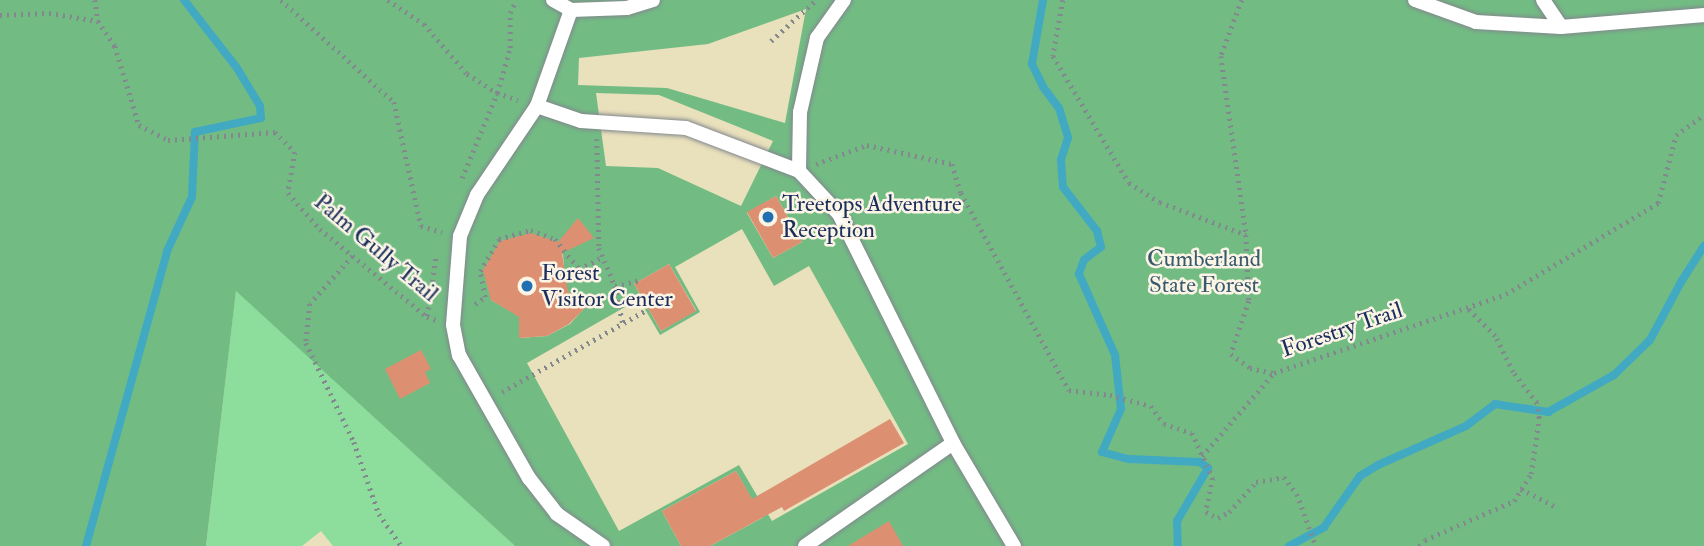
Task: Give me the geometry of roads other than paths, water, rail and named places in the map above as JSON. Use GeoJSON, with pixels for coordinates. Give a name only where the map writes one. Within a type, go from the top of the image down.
{"type":"FeatureCollection","features":[{"type":"Feature","properties":{"kind":"lane"},"geometry":{"type":"LineString","coordinates":[[553,0],[571,10],[628,8],[653,0]]}},
{"type":"Feature","properties":{"kind":"lane"},"geometry":{"type":"LineString","coordinates":[[799,171],[800,112],[817,38],[844,0]]}},
{"type":"Feature","properties":{"kind":"lane"},"geometry":{"type":"LineString","coordinates":[[1415,0],[1476,22],[1561,27],[1704,15]]}},
{"type":"Feature","properties":{"kind":"lane"},"geometry":{"type":"LineString","coordinates":[[1544,0],[1561,27]]}},
{"type":"Feature","properties":{"kind":"lane"},"geometry":{"type":"LineString","coordinates":[[571,10],[537,106],[477,195],[460,236],[454,322],[459,355],[529,478],[557,514],[603,546]]}},
{"type":"Feature","properties":{"kind":"lane"},"geometry":{"type":"LineString","coordinates":[[537,106],[580,121],[686,128],[799,171],[839,214],[953,443],[1014,546]]}},
{"type":"Feature","properties":{"kind":"lane"},"geometry":{"type":"LineString","coordinates":[[805,546],[953,443]]}},
{"type":"Feature","properties":{"kind":"waterway"},"geometry":{"type":"LineString","coordinates":[[86,546],[167,251],[192,197],[195,132],[261,118],[260,106],[237,68],[184,0]]}},
{"type":"Feature","properties":{"kind":"waterway"},"geometry":{"type":"LineString","coordinates":[[1043,0],[1032,64],[1043,87],[1059,108],[1068,138],[1061,160],[1063,187],[1097,231],[1101,247],[1084,260],[1079,274],[1115,355],[1121,409],[1102,452],[1129,459],[1200,462],[1208,468],[1177,521],[1178,546]]}},
{"type":"Feature","properties":{"kind":"waterway"},"geometry":{"type":"LineString","coordinates":[[1289,546],[1324,527],[1360,476],[1378,465],[1466,426],[1495,404],[1548,412],[1614,375],[1650,340],[1704,246]]}},
{"type":"Feature","properties":{"kind":"place","name":"Treetops Adventure Reception"},"geometry":{"type":"Point","coordinates":[768,217]}},
{"type":"Feature","properties":{"kind":"place","name":"Forest Visitor Center"},"geometry":{"type":"Point","coordinates":[527,286]}},
{"type":"Feature","properties":{"kind":"park label","name":"Cumberland State Forest"},"geometry":{"type":"Point","coordinates":[1204,272]}}]}
